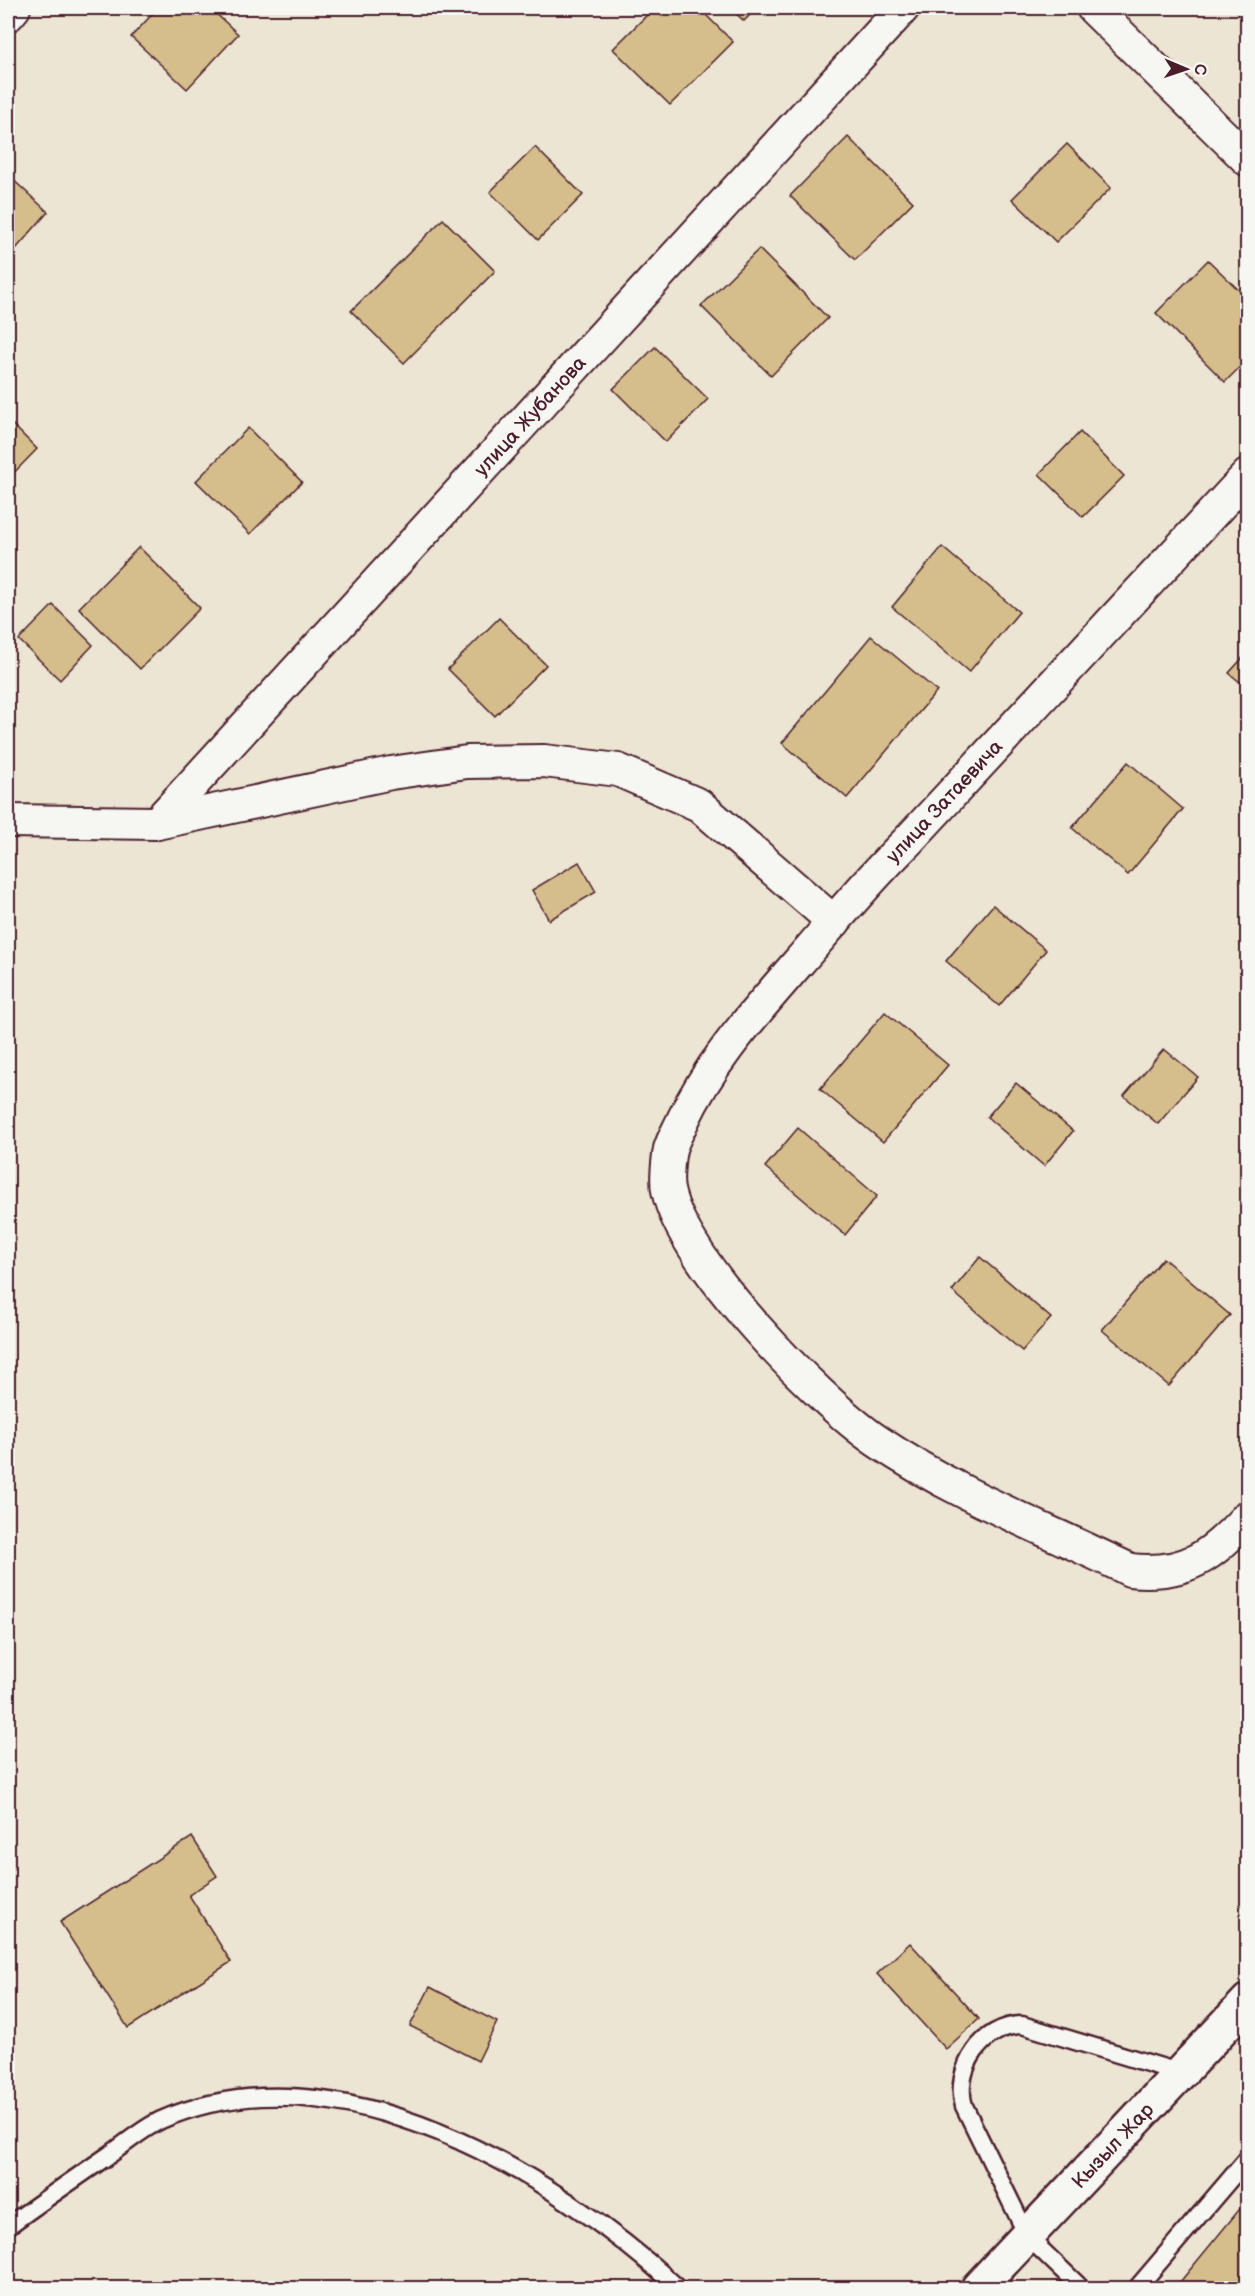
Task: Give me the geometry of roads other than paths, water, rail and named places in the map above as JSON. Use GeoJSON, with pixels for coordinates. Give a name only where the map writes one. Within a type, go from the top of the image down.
{"type":"FeatureCollection","features":[{"type":"Feature","properties":{"kind":"main road","name":"Кызыл Жар"},"geometry":{"type":"LineString","coordinates":[[978,2289],[1248,2001]]}},
{"type":"Feature","properties":{"kind":"street"},"geometry":{"type":"LineString","coordinates":[[8,15],[14,8]]}},
{"type":"Feature","properties":{"kind":"street","name":"улица Жубанова"},"geometry":{"type":"LineString","coordinates":[[157,823],[903,8]]}},
{"type":"Feature","properties":{"kind":"street"},"geometry":{"type":"LineString","coordinates":[[1093,8],[1248,160]]}},
{"type":"Feature","properties":{"kind":"street","name":"улица Затаевича"},"geometry":{"type":"LineString","coordinates":[[1248,475],[915,835],[863,885],[737,1034],[697,1089],[670,1149],[668,1190],[687,1236],[722,1285],[767,1340],[816,1390],[876,1441],[947,1482],[1130,1570],[1155,1573],[1180,1569],[1205,1556],[1226,1540],[1248,1516]]}},
{"type":"Feature","properties":{"kind":"street"},"geometry":{"type":"LineString","coordinates":[[8,822],[157,823],[392,773],[467,762],[544,761],[618,770],[699,805],[834,922]]}},
{"type":"Feature","properties":{"kind":"lane"},"geometry":{"type":"LineString","coordinates":[[1081,2289],[1028,2237],[964,2106],[960,2093],[960,2079],[970,2057],[1002,2028],[1022,2025],[1181,2073]]}},
{"type":"Feature","properties":{"kind":"lane"},"geometry":{"type":"LineString","coordinates":[[8,2226],[160,2120],[234,2100],[316,2100],[393,2114],[486,2154],[590,2216],[640,2254],[678,2289]]}},
{"type":"Feature","properties":{"kind":"lane"},"geometry":{"type":"LineString","coordinates":[[1137,2289],[1248,2158]]}}]}
